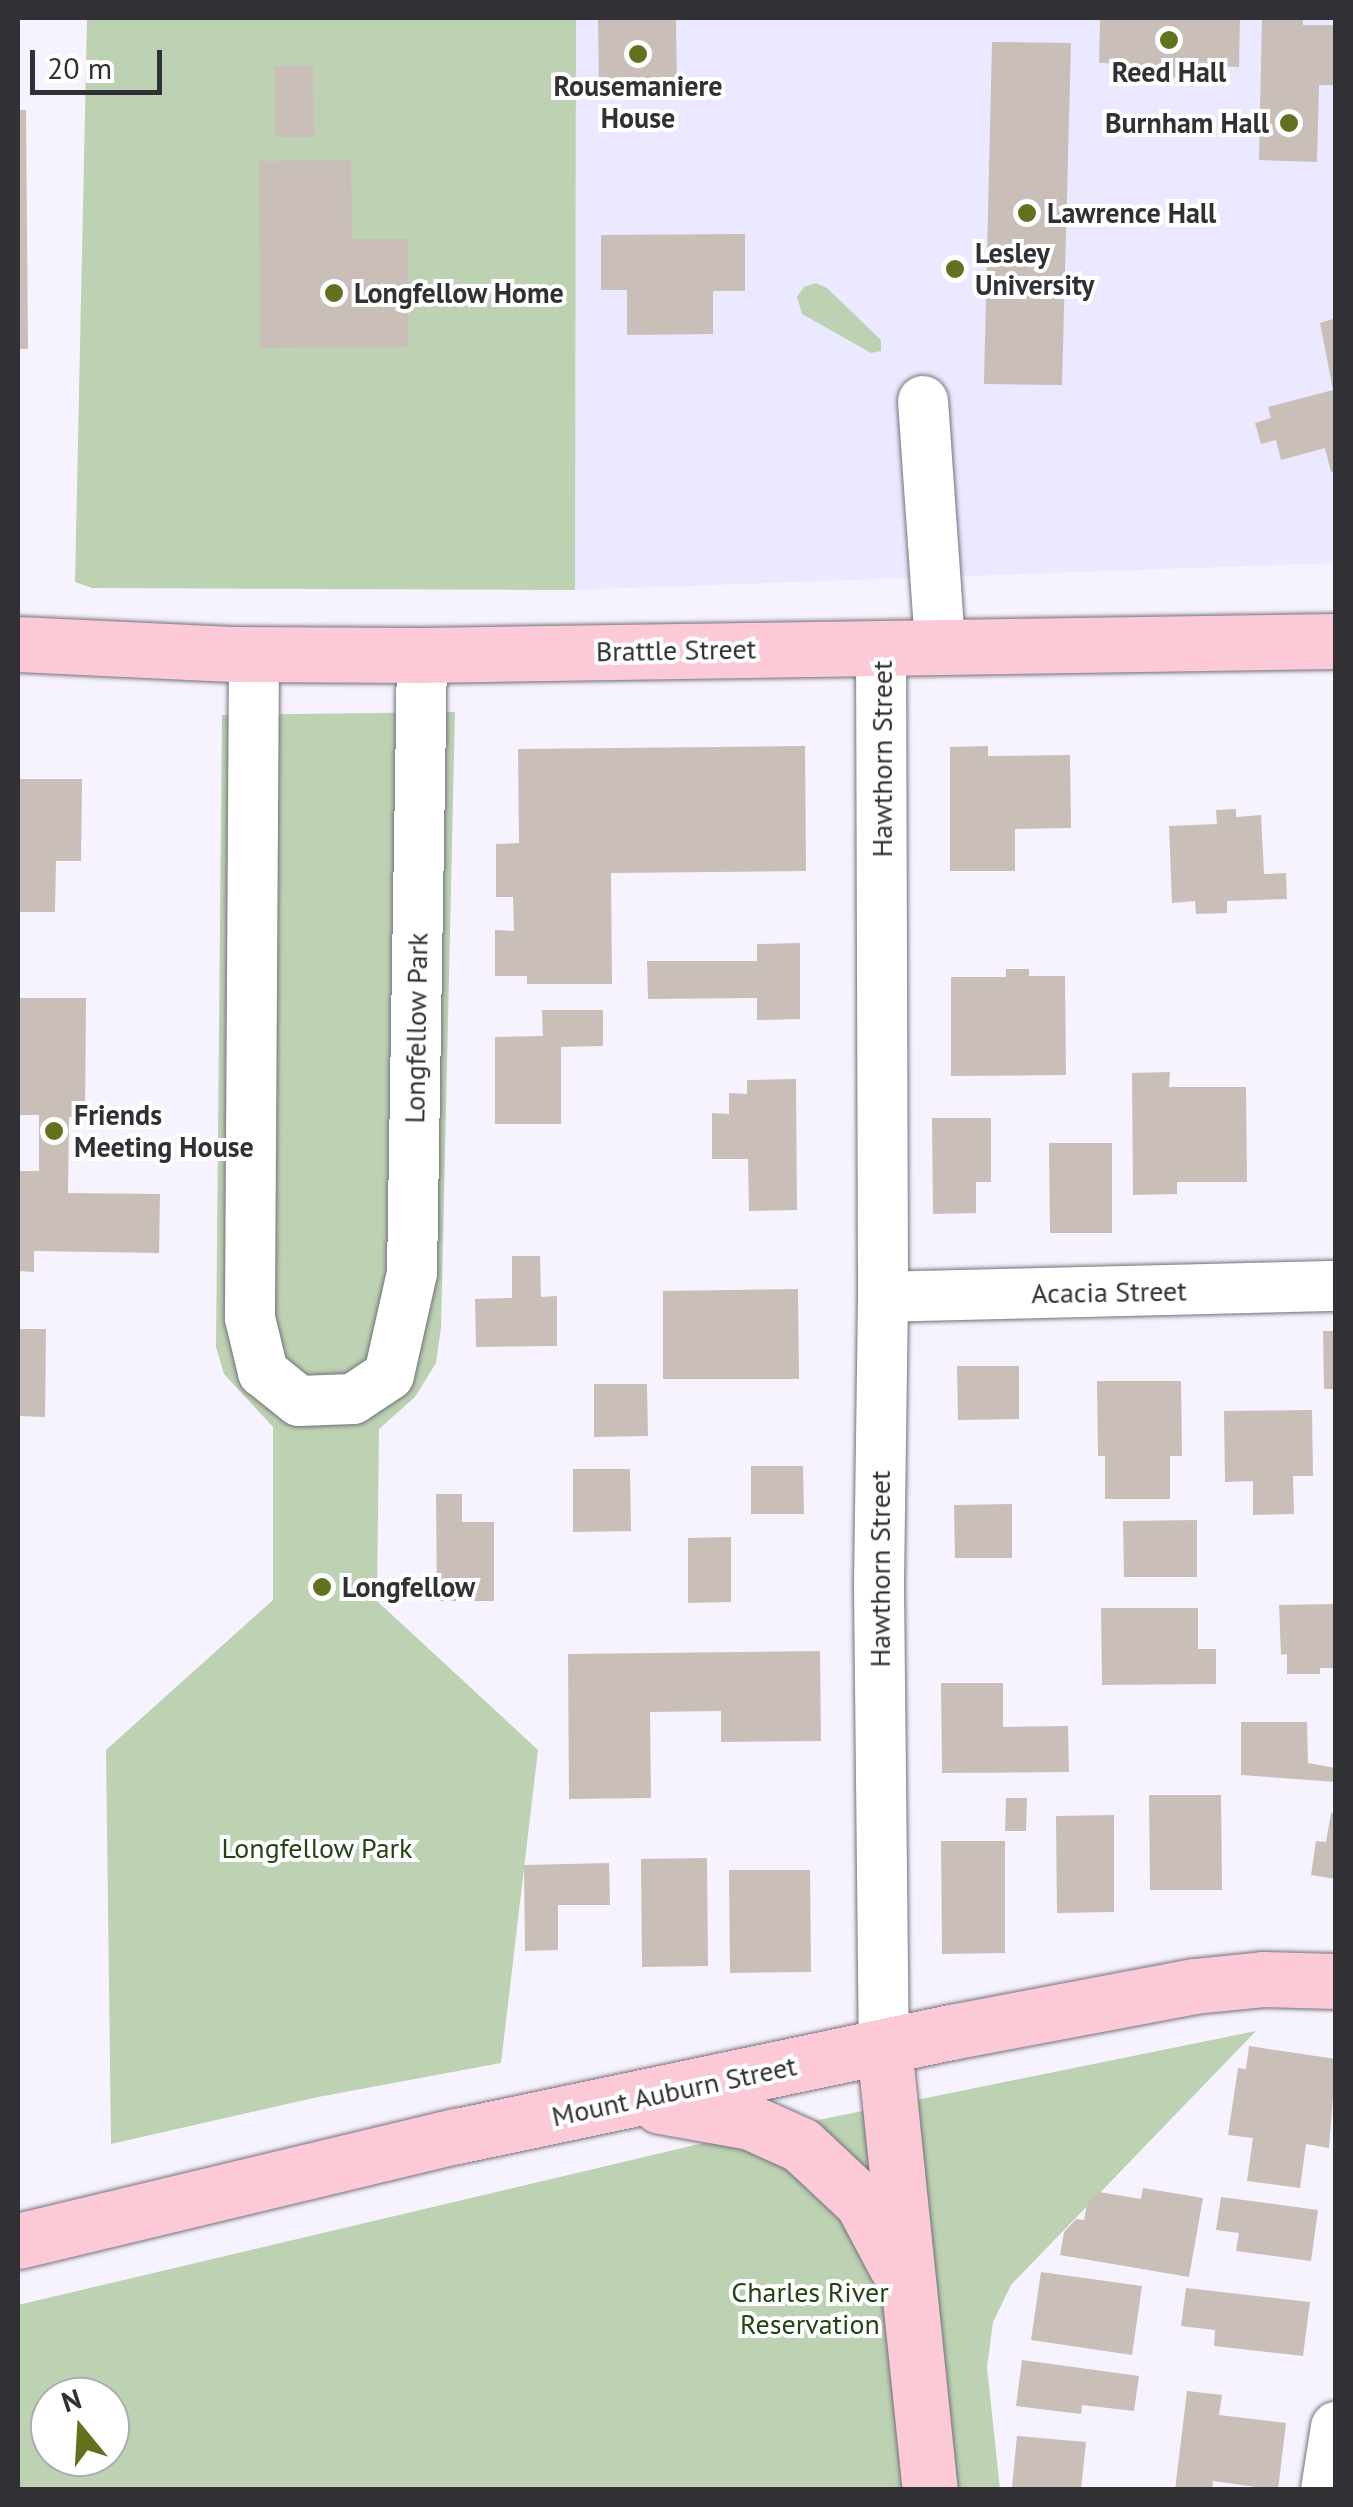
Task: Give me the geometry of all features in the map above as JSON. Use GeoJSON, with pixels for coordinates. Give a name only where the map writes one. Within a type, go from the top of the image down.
{"type":"FeatureCollection","features":[{"type":"Feature","properties":{"kind":"main road","name":"Brattle Street"},"geometry":{"type":"LineString","coordinates":[[18,644],[254,654],[422,655],[1336,641]]}},
{"type":"Feature","properties":{"kind":"main road","name":"Mount Auburn Street"},"geometry":{"type":"LineString","coordinates":[[18,2241],[457,2136],[884,2047],[1194,1986],[1263,1978],[1336,1981]]}},
{"type":"Feature","properties":{"kind":"main road","name":"Hawthorn Street"},"geometry":{"type":"LineString","coordinates":[[884,2047],[930,2490]]}},
{"type":"Feature","properties":{"kind":"main road"},"geometry":{"type":"LineString","coordinates":[[607,2106],[646,2105],[717,2114],[750,2122],[801,2145],[841,2180],[876,2222],[911,2312]]}},
{"type":"Feature","properties":{"kind":"street"},"geometry":{"type":"LineString","coordinates":[[923,401],[940,645]]}},
{"type":"Feature","properties":{"kind":"street","name":"Hawthorn Street"},"geometry":{"type":"LineString","coordinates":[[881,646],[883,1297],[879,1587],[884,2047]]}},
{"type":"Feature","properties":{"kind":"street","name":"Longfellow Park"},"geometry":{"type":"LineString","coordinates":[[254,654],[250,1318],[263,1372],[299,1401],[353,1399],[389,1375],[412,1272],[422,655]]}},
{"type":"Feature","properties":{"kind":"street","name":"Acacia Street"},"geometry":{"type":"LineString","coordinates":[[883,1297],[1336,1286]]}},
{"type":"Feature","properties":{"kind":"street"},"geometry":{"type":"LineString","coordinates":[[1326,2490],[1336,2427]]}},
{"type":"Feature","properties":{"kind":"shaded area","name":"Lesley University"},"geometry":{"type":"Polygon","coordinates":[[[576,18],[1335,18],[1335,563],[575,590],[576,18]]]}},
{"type":"Feature","properties":{"kind":"green space"},"geometry":{"type":"Polygon","coordinates":[[[87,18],[576,18],[575,590],[92,588],[75,582],[87,18]]]}},
{"type":"Feature","properties":{"kind":"green space"},"geometry":{"type":"Polygon","coordinates":[[[816,283],[827,288],[881,340],[881,351],[871,353],[802,314],[797,297],[804,287],[816,283]]]}},
{"type":"Feature","properties":{"kind":"green space","name":"Longfellow Park"},"geometry":{"type":"Polygon","coordinates":[[[455,712],[441,1328],[436,1363],[415,1397],[379,1429],[377,1601],[538,1750],[501,2063],[318,2097],[111,2144],[106,1750],[273,1600],[273,1427],[224,1374],[216,1347],[222,715],[455,712]]]}},
{"type":"Feature","properties":{"kind":"green space","name":"Charles River Reservation"},"geometry":{"type":"Polygon","coordinates":[[[1256,2031],[1011,2285],[993,2322],[987,2367],[1000,2489],[18,2489],[18,2305],[695,2145],[1256,2031]]]}},
{"type":"Feature","properties":{"kind":"building","name":"Rousemaniere House"},"geometry":{"type":"Polygon","coordinates":[[[598,18],[676,18],[677,90],[599,90],[598,18]]]}},
{"type":"Feature","properties":{"kind":"building","name":"Reed Hall"},"geometry":{"type":"Polygon","coordinates":[[[1100,18],[1240,18],[1239,67],[1194,65],[1194,78],[1139,77],[1140,64],[1099,63],[1100,18]]]}},
{"type":"Feature","properties":{"kind":"building","name":"Burnham Hall"},"geometry":{"type":"Polygon","coordinates":[[[1262,18],[1303,18],[1303,25],[1336,25],[1336,85],[1319,85],[1317,162],[1259,160],[1262,18]]]}},
{"type":"Feature","properties":{"kind":"building","name":"Lawrence Hall"},"geometry":{"type":"Polygon","coordinates":[[[992,42],[1071,43],[1062,385],[984,384],[992,42]]]}},
{"type":"Feature","properties":{"kind":"building"},"geometry":{"type":"Polygon","coordinates":[[[275,66],[313,66],[314,137],[275,137],[275,66]]]}},
{"type":"Feature","properties":{"kind":"building"},"geometry":{"type":"Polygon","coordinates":[[[18,110],[26,110],[28,349],[18,349],[18,110]]]}},
{"type":"Feature","properties":{"kind":"building","name":"Longfellow Home"},"geometry":{"type":"Polygon","coordinates":[[[351,160],[352,239],[408,239],[408,347],[260,348],[259,161],[351,160]]]}},
{"type":"Feature","properties":{"kind":"building"},"geometry":{"type":"Polygon","coordinates":[[[745,234],[745,291],[713,291],[713,334],[627,335],[627,290],[601,290],[601,235],[745,234]]]}},
{"type":"Feature","properties":{"kind":"building"},"geometry":{"type":"Polygon","coordinates":[[[1336,318],[1336,470],[1331,472],[1325,448],[1281,460],[1276,440],[1261,444],[1255,423],[1271,418],[1268,407],[1333,390],[1320,323],[1336,318]]]}},
{"type":"Feature","properties":{"kind":"building"},"geometry":{"type":"Polygon","coordinates":[[[805,746],[806,871],[611,873],[612,984],[527,984],[527,976],[495,976],[495,930],[514,931],[513,897],[496,897],[496,844],[519,843],[518,749],[805,746]]]}},
{"type":"Feature","properties":{"kind":"building"},"geometry":{"type":"Polygon","coordinates":[[[988,746],[988,756],[1070,755],[1071,828],[1015,829],[1015,871],[950,871],[950,747],[988,746]]]}},
{"type":"Feature","properties":{"kind":"building"},"geometry":{"type":"Polygon","coordinates":[[[18,779],[82,779],[81,861],[56,861],[55,912],[18,912],[18,779]]]}},
{"type":"Feature","properties":{"kind":"building"},"geometry":{"type":"Polygon","coordinates":[[[1236,809],[1236,817],[1261,815],[1264,874],[1286,873],[1287,899],[1227,901],[1227,913],[1196,914],[1195,901],[1172,903],[1169,826],[1217,824],[1216,810],[1236,809]]]}},
{"type":"Feature","properties":{"kind":"building"},"geometry":{"type":"Polygon","coordinates":[[[800,943],[800,1019],[757,1020],[757,998],[648,999],[647,961],[757,961],[757,944],[800,943]]]}},
{"type":"Feature","properties":{"kind":"building"},"geometry":{"type":"Polygon","coordinates":[[[1006,969],[1029,969],[1029,976],[1065,976],[1066,1075],[951,1076],[951,977],[1006,977],[1006,969]]]}},
{"type":"Feature","properties":{"kind":"building","name":"Friends Meeting House"},"geometry":{"type":"Polygon","coordinates":[[[18,998],[86,998],[85,1117],[69,1117],[68,1193],[160,1194],[159,1253],[34,1251],[34,1272],[18,1271],[18,1171],[39,1171],[39,1115],[18,1115],[18,998]]]}},
{"type":"Feature","properties":{"kind":"building"},"geometry":{"type":"Polygon","coordinates":[[[542,1010],[603,1010],[603,1046],[561,1047],[561,1124],[495,1124],[495,1037],[543,1036],[542,1010]]]}},
{"type":"Feature","properties":{"kind":"building"},"geometry":{"type":"Polygon","coordinates":[[[1170,1072],[1169,1087],[1246,1087],[1247,1182],[1177,1182],[1177,1194],[1133,1195],[1132,1073],[1170,1072]]]}},
{"type":"Feature","properties":{"kind":"building"},"geometry":{"type":"Polygon","coordinates":[[[796,1079],[797,1210],[749,1211],[748,1159],[712,1159],[712,1113],[729,1114],[729,1093],[747,1094],[747,1080],[796,1079]]]}},
{"type":"Feature","properties":{"kind":"building"},"geometry":{"type":"Polygon","coordinates":[[[932,1118],[991,1118],[991,1182],[976,1182],[976,1213],[933,1214],[932,1118]]]}},
{"type":"Feature","properties":{"kind":"building"},"geometry":{"type":"Polygon","coordinates":[[[1049,1143],[1112,1143],[1112,1233],[1050,1233],[1049,1143]]]}},
{"type":"Feature","properties":{"kind":"building"},"geometry":{"type":"Polygon","coordinates":[[[512,1256],[540,1256],[541,1297],[557,1296],[557,1346],[476,1347],[475,1299],[512,1298],[512,1256]]]}},
{"type":"Feature","properties":{"kind":"building"},"geometry":{"type":"Polygon","coordinates":[[[798,1289],[799,1379],[663,1379],[663,1291],[798,1289]]]}},
{"type":"Feature","properties":{"kind":"building"},"geometry":{"type":"Polygon","coordinates":[[[18,1329],[46,1329],[45,1417],[18,1416],[18,1329]]]}},
{"type":"Feature","properties":{"kind":"building"},"geometry":{"type":"Polygon","coordinates":[[[1323,1331],[1336,1331],[1336,1389],[1324,1389],[1323,1331]]]}},
{"type":"Feature","properties":{"kind":"building"},"geometry":{"type":"Polygon","coordinates":[[[957,1366],[1019,1366],[1019,1419],[958,1420],[957,1366]]]}},
{"type":"Feature","properties":{"kind":"building"},"geometry":{"type":"Polygon","coordinates":[[[1097,1381],[1181,1381],[1182,1456],[1170,1456],[1170,1499],[1105,1499],[1105,1456],[1098,1456],[1097,1381]]]}},
{"type":"Feature","properties":{"kind":"building"},"geometry":{"type":"Polygon","coordinates":[[[594,1384],[647,1384],[648,1436],[594,1437],[594,1384]]]}},
{"type":"Feature","properties":{"kind":"building"},"geometry":{"type":"Polygon","coordinates":[[[1312,1410],[1313,1476],[1293,1476],[1294,1514],[1253,1515],[1253,1481],[1225,1482],[1224,1411],[1312,1410]]]}},
{"type":"Feature","properties":{"kind":"building"},"geometry":{"type":"Polygon","coordinates":[[[751,1466],[803,1466],[804,1514],[751,1514],[751,1466]]]}},
{"type":"Feature","properties":{"kind":"building"},"geometry":{"type":"Polygon","coordinates":[[[573,1469],[630,1469],[631,1531],[573,1532],[573,1469]]]}},
{"type":"Feature","properties":{"kind":"building"},"geometry":{"type":"Polygon","coordinates":[[[436,1494],[462,1494],[462,1522],[494,1522],[494,1601],[437,1601],[436,1494]]]}},
{"type":"Feature","properties":{"kind":"building"},"geometry":{"type":"Polygon","coordinates":[[[1012,1504],[1012,1558],[955,1558],[954,1505],[1012,1504]]]}},
{"type":"Feature","properties":{"kind":"building"},"geometry":{"type":"Polygon","coordinates":[[[1197,1520],[1197,1577],[1124,1577],[1123,1521],[1197,1520]]]}},
{"type":"Feature","properties":{"kind":"building"},"geometry":{"type":"Polygon","coordinates":[[[731,1537],[731,1602],[688,1603],[688,1538],[731,1537]]]}},
{"type":"Feature","properties":{"kind":"building"},"geometry":{"type":"Polygon","coordinates":[[[1336,1604],[1336,1668],[1320,1668],[1320,1674],[1287,1674],[1287,1654],[1281,1655],[1279,1605],[1336,1604]]]}},
{"type":"Feature","properties":{"kind":"building"},"geometry":{"type":"Polygon","coordinates":[[[1101,1608],[1198,1608],[1198,1649],[1216,1649],[1216,1684],[1102,1685],[1101,1608]]]}},
{"type":"Feature","properties":{"kind":"building"},"geometry":{"type":"Polygon","coordinates":[[[820,1651],[821,1741],[721,1742],[721,1711],[650,1712],[651,1798],[569,1799],[568,1654],[820,1651]]]}},
{"type":"Feature","properties":{"kind":"building"},"geometry":{"type":"Polygon","coordinates":[[[941,1683],[1003,1683],[1003,1727],[1068,1726],[1069,1772],[942,1773],[941,1683]]]}},
{"type":"Feature","properties":{"kind":"building"},"geometry":{"type":"Polygon","coordinates":[[[1241,1722],[1307,1722],[1308,1763],[1336,1768],[1336,1782],[1241,1775],[1241,1722]]]}},
{"type":"Feature","properties":{"kind":"building"},"geometry":{"type":"Polygon","coordinates":[[[1149,1795],[1221,1795],[1222,1890],[1150,1890],[1149,1795]]]}},
{"type":"Feature","properties":{"kind":"building"},"geometry":{"type":"Polygon","coordinates":[[[1006,1798],[1027,1798],[1026,1831],[1005,1831],[1006,1798]]]}},
{"type":"Feature","properties":{"kind":"building"},"geometry":{"type":"Polygon","coordinates":[[[1331,1813],[1336,1814],[1336,1879],[1311,1875],[1316,1841],[1326,1842],[1331,1813]]]}},
{"type":"Feature","properties":{"kind":"building"},"geometry":{"type":"Polygon","coordinates":[[[1114,1815],[1114,1912],[1057,1913],[1056,1816],[1114,1815]]]}},
{"type":"Feature","properties":{"kind":"building"},"geometry":{"type":"Polygon","coordinates":[[[941,1841],[1005,1841],[1005,1953],[942,1954],[941,1841]]]}},
{"type":"Feature","properties":{"kind":"building"},"geometry":{"type":"Polygon","coordinates":[[[707,1858],[708,1966],[642,1967],[641,1859],[707,1858]]]}},
{"type":"Feature","properties":{"kind":"building"},"geometry":{"type":"Polygon","coordinates":[[[609,1863],[610,1905],[558,1905],[558,1950],[525,1951],[524,1865],[609,1863]]]}},
{"type":"Feature","properties":{"kind":"building"},"geometry":{"type":"Polygon","coordinates":[[[729,1870],[810,1870],[811,1972],[730,1973],[729,1870]]]}},
{"type":"Feature","properties":{"kind":"building"},"geometry":{"type":"Polygon","coordinates":[[[1249,2046],[1336,2059],[1329,2148],[1306,2144],[1300,2188],[1247,2181],[1253,2138],[1228,2135],[1238,2068],[1246,2069],[1249,2046]]]}},
{"type":"Feature","properties":{"kind":"building"},"geometry":{"type":"Polygon","coordinates":[[[1143,2188],[1203,2198],[1189,2277],[1060,2255],[1064,2232],[1076,2219],[1084,2220],[1087,2204],[1099,2192],[1141,2199],[1143,2188]]]}},
{"type":"Feature","properties":{"kind":"building"},"geometry":{"type":"Polygon","coordinates":[[[1221,2197],[1318,2210],[1311,2261],[1236,2251],[1239,2233],[1216,2230],[1221,2197]]]}},
{"type":"Feature","properties":{"kind":"building"},"geometry":{"type":"Polygon","coordinates":[[[1041,2272],[1142,2286],[1132,2355],[1031,2340],[1041,2272]]]}},
{"type":"Feature","properties":{"kind":"building"},"geometry":{"type":"Polygon","coordinates":[[[1186,2288],[1310,2302],[1303,2356],[1214,2346],[1215,2330],[1181,2326],[1186,2288]]]}},
{"type":"Feature","properties":{"kind":"building"},"geometry":{"type":"Polygon","coordinates":[[[1022,2360],[1139,2376],[1134,2411],[1082,2405],[1081,2414],[1016,2406],[1022,2360]]]}},
{"type":"Feature","properties":{"kind":"building"},"geometry":{"type":"Polygon","coordinates":[[[1187,2391],[1222,2395],[1219,2415],[1286,2423],[1278,2490],[1213,2481],[1212,2490],[1175,2490],[1187,2391]]]}},
{"type":"Feature","properties":{"kind":"building"},"geometry":{"type":"Polygon","coordinates":[[[1017,2436],[1086,2442],[1081,2490],[1012,2487],[1017,2436]]]}},
{"type":"Feature","properties":{"kind":"place","name":"Reed Hall"},"geometry":{"type":"Point","coordinates":[1169,40]}},
{"type":"Feature","properties":{"kind":"place","name":"Rousemaniere House"},"geometry":{"type":"Point","coordinates":[638,54]}},
{"type":"Feature","properties":{"kind":"place","name":"Burnham Hall"},"geometry":{"type":"Point","coordinates":[1289,123]}},
{"type":"Feature","properties":{"kind":"place","name":"Lawrence Hall"},"geometry":{"type":"Point","coordinates":[1027,213]}},
{"type":"Feature","properties":{"kind":"place","name":"Lesley University"},"geometry":{"type":"Point","coordinates":[955,269]}},
{"type":"Feature","properties":{"kind":"place","name":"Longfellow Home"},"geometry":{"type":"Point","coordinates":[334,293]}},
{"type":"Feature","properties":{"kind":"place","name":"Friends Meeting House"},"geometry":{"type":"Point","coordinates":[54,1131]}},
{"type":"Feature","properties":{"kind":"place","name":"Longfellow"},"geometry":{"type":"Point","coordinates":[322,1587]}}]}
